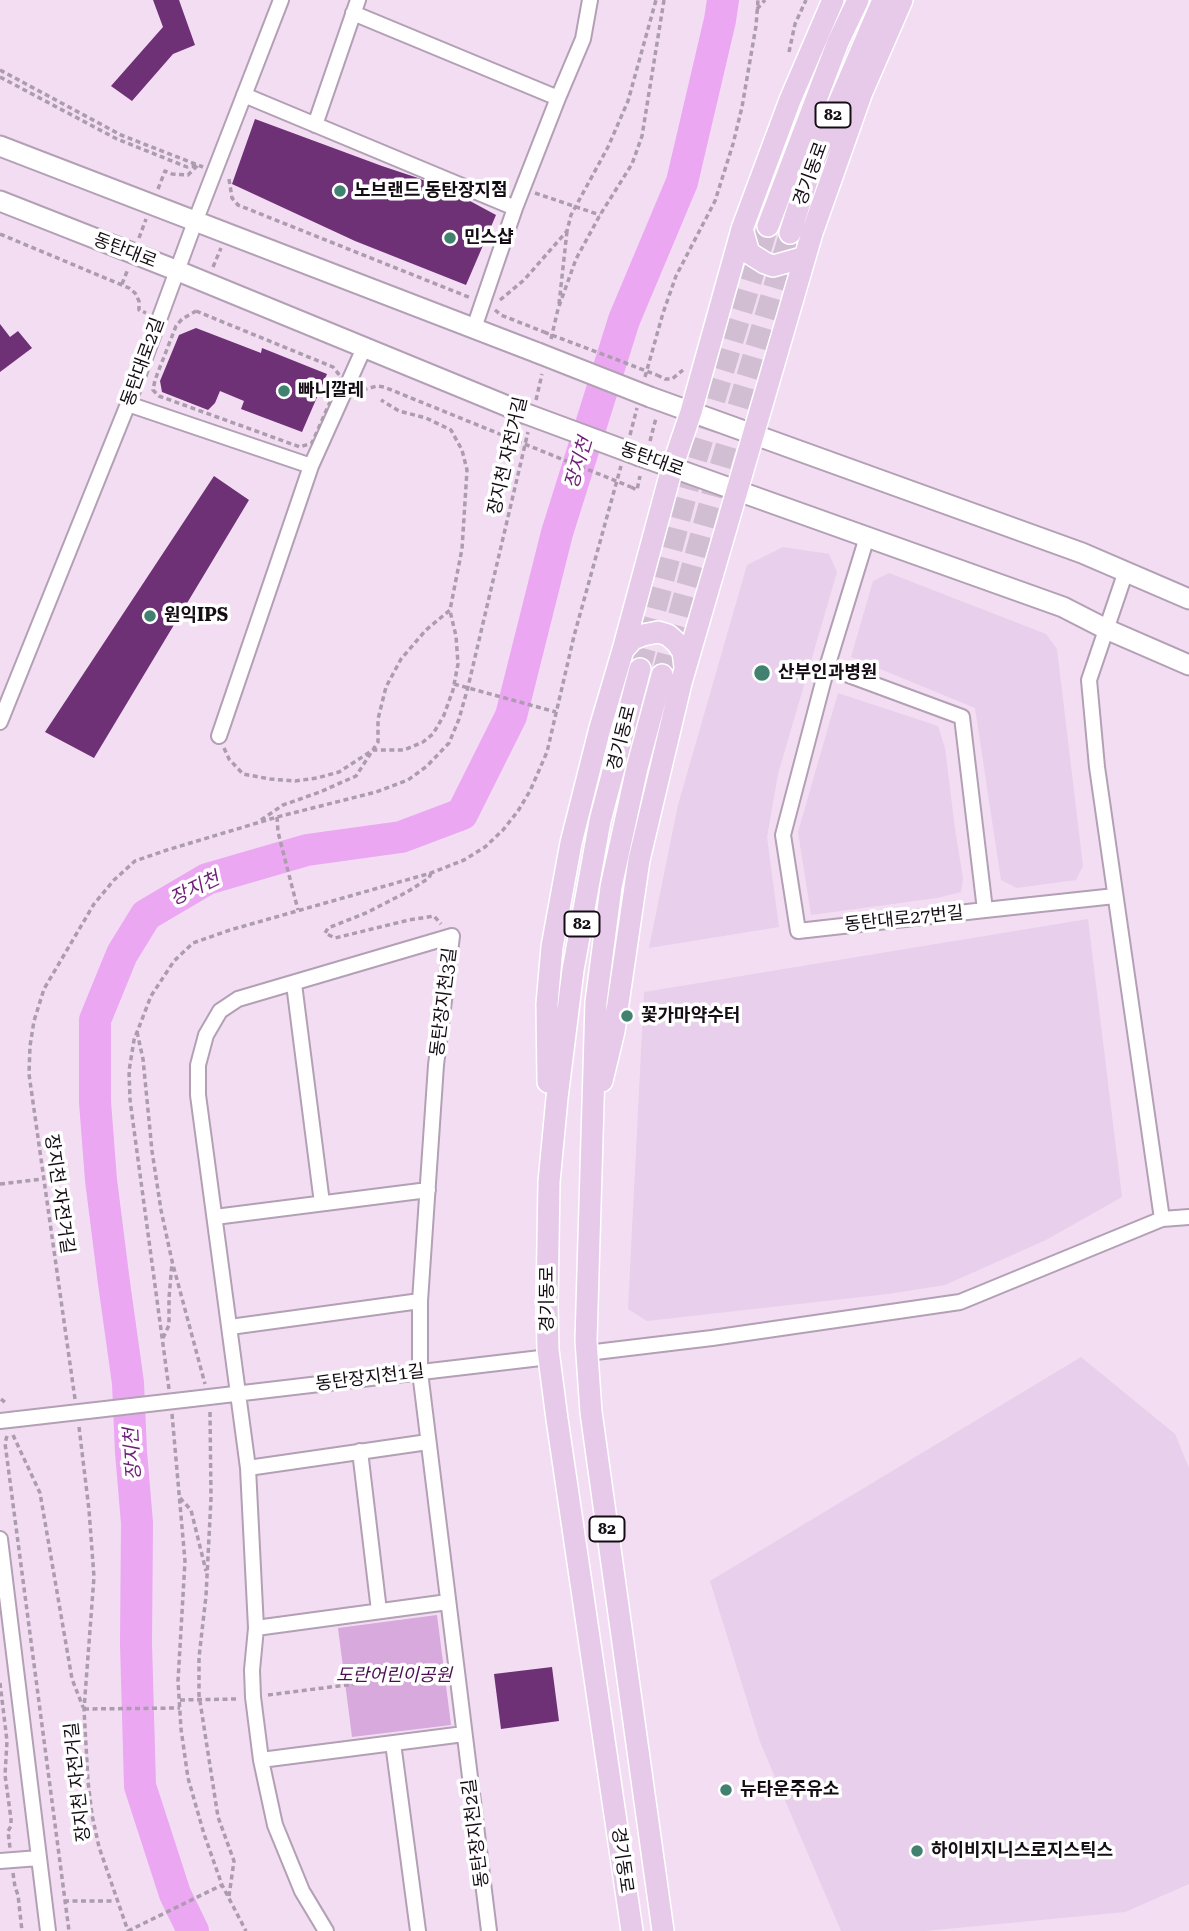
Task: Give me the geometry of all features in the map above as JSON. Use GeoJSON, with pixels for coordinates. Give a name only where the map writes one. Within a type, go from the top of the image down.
{"type":"FeatureCollection","features":[{"type":"Feature","properties":{"kind":"main road"},"geometry":{"type":"LineString","coordinates":[[549,1182],[547,1004],[552,947],[571,843],[672,468],[691,412],[742,229],[790,100],[833,0]]}},
{"type":"Feature","properties":{"kind":"main road","name":"경기동로"},"geometry":{"type":"LineString","coordinates":[[768,226],[838,42],[858,0]]}},
{"type":"Feature","properties":{"kind":"main road","name":"경기동로"},"geometry":{"type":"LineString","coordinates":[[790,233],[810,168],[883,0]]}},
{"type":"Feature","properties":{"kind":"main road"},"geometry":{"type":"LineString","coordinates":[[591,1124],[614,1031],[639,860],[685,667],[805,257],[862,92],[902,0]]}},
{"type":"Feature","properties":{"kind":"main road"},"geometry":{"type":"LineString","coordinates":[[0,146],[474,328],[543,351],[655,399],[1082,553],[1189,598]]}},
{"type":"Feature","properties":{"kind":"main road","name":"동탄대로"},"geometry":{"type":"LineString","coordinates":[[0,201],[642,457],[1063,607],[1189,665]]}},
{"type":"Feature","properties":{"kind":"main road"},"geometry":{"type":"LineString","coordinates":[[742,229],[749,253],[765,264],[773,266],[805,257]]}},
{"type":"Feature","properties":{"kind":"main road"},"geometry":{"type":"LineString","coordinates":[[623,650],[633,639],[658,632],[668,635],[677,643],[685,667]]}},
{"type":"Feature","properties":{"kind":"main road","name":"경기동로"},"geometry":{"type":"LineString","coordinates":[[632,1931],[549,1357],[547,1292],[549,1182],[573,970],[600,821],[640,669]]}},
{"type":"Feature","properties":{"kind":"main road","name":"경기동로"},"geometry":{"type":"LineString","coordinates":[[662,675],[637,768],[611,887],[596,1002],[587,1353],[591,1412],[663,1931]]}},
{"type":"Feature","properties":{"kind":"street","name":"동탄대로2길"},"geometry":{"type":"LineString","coordinates":[[0,722],[128,404],[281,0]]}},
{"type":"Feature","properties":{"kind":"street"},"geometry":{"type":"LineString","coordinates":[[474,328],[515,208],[583,39],[590,0]]}},
{"type":"Feature","properties":{"kind":"street"},"geometry":{"type":"LineString","coordinates":[[315,125],[355,7],[558,98]]}},
{"type":"Feature","properties":{"kind":"street"},"geometry":{"type":"LineString","coordinates":[[244,95],[515,208]]}},
{"type":"Feature","properties":{"kind":"street"},"geometry":{"type":"LineString","coordinates":[[219,736],[311,466],[364,348]]}},
{"type":"Feature","properties":{"kind":"street"},"geometry":{"type":"LineString","coordinates":[[128,404],[311,466]]}},
{"type":"Feature","properties":{"kind":"street","name":"동탄대로27번길"},"geometry":{"type":"LineString","coordinates":[[827,667],[962,717],[985,910],[798,931],[783,835],[827,667],[867,537]]}},
{"type":"Feature","properties":{"kind":"street"},"geometry":{"type":"LineString","coordinates":[[1126,571],[1089,680],[1097,767],[1162,1219]]}},
{"type":"Feature","properties":{"kind":"street"},"geometry":{"type":"LineString","coordinates":[[0,676],[15,683]]}},
{"type":"Feature","properties":{"kind":"street"},"geometry":{"type":"LineString","coordinates":[[985,910],[1115,896]]}},
{"type":"Feature","properties":{"kind":"street","name":"동탄장지천3길"},"geometry":{"type":"LineString","coordinates":[[239,1393],[198,1095],[198,1065],[206,1035],[220,1011],[238,999],[452,936],[436,1065],[420,1301],[420,1372]]}},
{"type":"Feature","properties":{"kind":"street"},"geometry":{"type":"LineString","coordinates":[[294,984],[322,1203]]}},
{"type":"Feature","properties":{"kind":"street"},"geometry":{"type":"LineString","coordinates":[[215,1217],[428,1190]]}},
{"type":"Feature","properties":{"kind":"street"},"geometry":{"type":"LineString","coordinates":[[587,1353],[960,1302],[1162,1219],[1189,1217]]}},
{"type":"Feature","properties":{"kind":"street"},"geometry":{"type":"LineString","coordinates":[[230,1327],[420,1301]]}},
{"type":"Feature","properties":{"kind":"street","name":"동탄장지천1길"},"geometry":{"type":"LineString","coordinates":[[15,1425],[191,1399],[549,1357]]}},
{"type":"Feature","properties":{"kind":"street","name":"동탄장지천2길"},"geometry":{"type":"LineString","coordinates":[[420,1372],[488,1931]]}},
{"type":"Feature","properties":{"kind":"street"},"geometry":{"type":"LineString","coordinates":[[239,1393],[248,1468],[256,1628],[253,1684],[261,1760],[275,1825],[302,1891],[326,1931]]}},
{"type":"Feature","properties":{"kind":"street"},"geometry":{"type":"LineString","coordinates":[[0,1421],[15,1425]]}},
{"type":"Feature","properties":{"kind":"street"},"geometry":{"type":"LineString","coordinates":[[248,1468],[428,1442]]}},
{"type":"Feature","properties":{"kind":"street"},"geometry":{"type":"LineString","coordinates":[[360,1451],[379,1611]]}},
{"type":"Feature","properties":{"kind":"street"},"geometry":{"type":"LineString","coordinates":[[0,1539],[5,1621],[48,1931]]}},
{"type":"Feature","properties":{"kind":"street"},"geometry":{"type":"LineString","coordinates":[[256,1628],[448,1602]]}},
{"type":"Feature","properties":{"kind":"street"},"geometry":{"type":"LineString","coordinates":[[261,1760],[464,1734]]}},
{"type":"Feature","properties":{"kind":"street"},"geometry":{"type":"LineString","coordinates":[[393,1743],[418,1931]]}},
{"type":"Feature","properties":{"kind":"street"},"geometry":{"type":"LineString","coordinates":[[0,1861],[39,1858]]}},
{"type":"Feature","properties":{"kind":"path"},"geometry":{"type":"LineString","coordinates":[[558,309],[571,215],[608,147],[628,101],[656,0]]}},
{"type":"Feature","properties":{"kind":"path"},"geometry":{"type":"LineString","coordinates":[[543,351],[576,259],[632,164],[642,136],[664,0]]}},
{"type":"Feature","properties":{"kind":"path"},"geometry":{"type":"LineString","coordinates":[[757,9],[765,0]]}},
{"type":"Feature","properties":{"kind":"path"},"geometry":{"type":"LineString","coordinates":[[0,70],[121,135],[198,165]]}},
{"type":"Feature","properties":{"kind":"path"},"geometry":{"type":"LineString","coordinates":[[0,77],[117,139],[187,167],[198,165]]}},
{"type":"Feature","properties":{"kind":"path"},"geometry":{"type":"LineString","coordinates":[[122,285],[164,171],[188,175],[198,165]]}},
{"type":"Feature","properties":{"kind":"path"},"geometry":{"type":"LineString","coordinates":[[230,179],[232,198],[238,205],[467,296]]}},
{"type":"Feature","properties":{"kind":"path"},"geometry":{"type":"LineString","coordinates":[[540,195],[600,215]]}},
{"type":"Feature","properties":{"kind":"path"},"geometry":{"type":"LineString","coordinates":[[196,311],[333,368],[341,377],[312,443],[300,447],[159,396],[153,390],[176,326],[196,311],[238,205]]}},
{"type":"Feature","properties":{"kind":"path"},"geometry":{"type":"LineString","coordinates":[[366,389],[384,387],[637,490],[655,399],[665,379],[501,314],[493,306],[524,280],[567,230]]}},
{"type":"Feature","properties":{"kind":"path"},"geometry":{"type":"LineString","coordinates":[[0,234],[122,285],[135,293],[139,310]]}},
{"type":"Feature","properties":{"kind":"path","name":"장지천 자전거길"},"geometry":{"type":"LineString","coordinates":[[75,1401],[29,1074],[34,1021],[44,989],[94,904],[135,861],[276,817],[376,792],[408,780],[427,766],[449,743],[468,687],[530,414],[542,375]]}},
{"type":"Feature","properties":{"kind":"path"},"geometry":{"type":"LineString","coordinates":[[219,736],[229,759],[243,774],[295,781],[339,772],[373,750],[404,750],[423,742],[433,734],[439,724],[454,684],[458,664],[456,636],[450,610],[461,549],[467,470],[462,450],[451,430],[426,418],[399,411],[381,400]]}},
{"type":"Feature","properties":{"kind":"path"},"geometry":{"type":"LineString","coordinates":[[256,823],[283,805],[356,776],[377,742],[377,719],[386,687],[401,659],[426,630],[450,610]]}},
{"type":"Feature","properties":{"kind":"path"},"geometry":{"type":"LineString","coordinates":[[454,684],[556,712]]}},
{"type":"Feature","properties":{"kind":"path"},"geometry":{"type":"LineString","coordinates":[[276,817],[298,911]]}},
{"type":"Feature","properties":{"kind":"path"},"geometry":{"type":"LineString","coordinates":[[431,873],[429,878],[407,892],[328,928],[325,933],[335,938],[434,916],[452,936]]}},
{"type":"Feature","properties":{"kind":"path"},"geometry":{"type":"LineString","coordinates":[[137,1029],[143,1059],[152,1151],[172,1261],[210,1397],[211,1498],[199,1657],[200,1700],[219,1817],[234,1861],[229,1899]]}},
{"type":"Feature","properties":{"kind":"path"},"geometry":{"type":"LineString","coordinates":[[0,1184],[43,1179]]}},
{"type":"Feature","properties":{"kind":"path"},"geometry":{"type":"LineString","coordinates":[[162,1339],[169,1325],[172,1261]]}},
{"type":"Feature","properties":{"kind":"path"},"geometry":{"type":"LineString","coordinates":[[1,1399],[9,1405]]}},
{"type":"Feature","properties":{"kind":"path","name":"장지천 자전거길"},"geometry":{"type":"LineString","coordinates":[[77,1414],[94,1577],[84,1709],[88,1781],[99,1847],[128,1931]]}},
{"type":"Feature","properties":{"kind":"path"},"geometry":{"type":"LineString","coordinates":[[15,1425],[40,1493],[72,1678],[84,1709]]}},
{"type":"Feature","properties":{"kind":"path"},"geometry":{"type":"LineString","coordinates":[[0,1444],[5,1443],[69,1931]]}},
{"type":"Feature","properties":{"kind":"path"},"geometry":{"type":"LineString","coordinates":[[180,1498],[191,1510],[207,1577]]}},
{"type":"Feature","properties":{"kind":"path"},"geometry":{"type":"LineString","coordinates":[[0,1683],[7,1741],[5,1774],[11,1819],[8,1831]]}},
{"type":"Feature","properties":{"kind":"path"},"geometry":{"type":"LineString","coordinates":[[262,1696],[362,1683]]}},
{"type":"Feature","properties":{"kind":"path"},"geometry":{"type":"LineString","coordinates":[[180,1700],[238,1699]]}},
{"type":"Feature","properties":{"kind":"path","name":"장지천 자전거길"},"geometry":{"type":"LineString","coordinates":[[84,1709],[180,1708]]}},
{"type":"Feature","properties":{"kind":"path"},"geometry":{"type":"LineString","coordinates":[[128,1931],[222,1885]]}},
{"type":"Feature","properties":{"kind":"path"},"geometry":{"type":"LineString","coordinates":[[15,1887],[22,1931]]}},
{"type":"Feature","properties":{"kind":"path"},"geometry":{"type":"LineString","coordinates":[[65,1901],[116,1901]]}},
{"type":"Feature","properties":{"kind":"shaded area","name":"산부인과병원"},"geometry":{"type":"Polygon","coordinates":[[[783,547],[829,554],[837,572],[778,774],[767,837],[779,927],[649,948],[678,805],[747,565],[783,547]]]}},
{"type":"Feature","properties":{"kind":"shaded area"},"geometry":{"type":"Polygon","coordinates":[[[889,573],[1046,634],[1057,649],[1083,866],[1076,880],[1017,888],[1001,880],[975,708],[851,657],[873,581],[889,573]]]}},
{"type":"Feature","properties":{"kind":"shaded area"},"geometry":{"type":"Polygon","coordinates":[[[838,693],[938,726],[945,748],[963,878],[961,892],[937,898],[811,915],[798,832],[838,693]]]}},
{"type":"Feature","properties":{"kind":"shaded area"},"geometry":{"type":"Polygon","coordinates":[[[1088,919],[1122,1197],[1046,1240],[945,1285],[647,1321],[628,1309],[644,992],[1088,919]]]}},
{"type":"Feature","properties":{"kind":"shaded area"},"geometry":{"type":"Polygon","coordinates":[[[1081,1357],[1175,1434],[1189,1468],[1189,1884],[1125,1912],[925,1931],[841,1931],[760,1742],[710,1581],[1081,1357]]]}},
{"type":"Feature","properties":{"kind":"green space","name":"도란어린이공원"},"geometry":{"type":"Polygon","coordinates":[[[437,1615],[451,1725],[352,1737],[338,1628],[437,1615]]]}},
{"type":"Feature","properties":{"kind":"building"},"geometry":{"type":"Polygon","coordinates":[[[153,0],[179,0],[195,45],[173,54],[132,101],[111,86],[163,27],[153,0]]]}},
{"type":"Feature","properties":{"kind":"building"},"geometry":{"type":"Polygon","coordinates":[[[255,119],[418,178],[457,194],[496,215],[466,285],[355,241],[232,184],[255,119]]]}},
{"type":"Feature","properties":{"kind":"building"},"geometry":{"type":"Polygon","coordinates":[[[0,324],[10,337],[18,331],[32,348],[0,372],[0,324]]]}},
{"type":"Feature","properties":{"kind":"building"},"geometry":{"type":"Polygon","coordinates":[[[196,328],[261,353],[262,348],[327,374],[302,432],[241,409],[244,401],[220,391],[215,403],[208,410],[162,392],[160,381],[179,335],[196,328]]]}},
{"type":"Feature","properties":{"kind":"building","name":"원익IPS"},"geometry":{"type":"Polygon","coordinates":[[[214,476],[249,500],[94,758],[45,732],[214,476]]]}},
{"type":"Feature","properties":{"kind":"building"},"geometry":{"type":"Polygon","coordinates":[[[552,1667],[559,1721],[501,1729],[494,1674],[552,1667]]]}},
{"type":"Feature","properties":{"kind":"waterway","name":"장지천"},"geometry":{"type":"LineString","coordinates":[[193,1931],[175,1894],[140,1786],[136,1643],[137,1523],[128,1383],[101,1180],[95,1102],[95,1020],[122,954],[146,915],[207,879],[307,850],[401,837],[462,814],[511,716],[557,533],[624,320],[682,182],[723,0]]}},
{"type":"Feature","properties":{"kind":"tunnel"},"geometry":{"type":"LineString","coordinates":[[640,669],[691,478],[768,226]]}},
{"type":"Feature","properties":{"kind":"tunnel"},"geometry":{"type":"LineString","coordinates":[[662,675],[715,483],[790,233]]}},
{"type":"Feature","properties":{"kind":"place","name":"노브랜드 동탄장지점"},"geometry":{"type":"Point","coordinates":[340,191]}},
{"type":"Feature","properties":{"kind":"place","name":"민스샵"},"geometry":{"type":"Point","coordinates":[450,238]}},
{"type":"Feature","properties":{"kind":"place","name":"빠니깔레"},"geometry":{"type":"Point","coordinates":[284,391]}},
{"type":"Feature","properties":{"kind":"place","name":"원익IPS"},"geometry":{"type":"Point","coordinates":[150,616]}},
{"type":"Feature","properties":{"kind":"place","name":"산부인과병원"},"geometry":{"type":"Point","coordinates":[762,673]}},
{"type":"Feature","properties":{"kind":"place","name":"꽃가마약수터"},"geometry":{"type":"Point","coordinates":[627,1016]}},
{"type":"Feature","properties":{"kind":"place","name":"뉴타운주유소"},"geometry":{"type":"Point","coordinates":[726,1790]}},
{"type":"Feature","properties":{"kind":"place","name":"하이비지니스로지스틱스"},"geometry":{"type":"Point","coordinates":[917,1851]}}]}
